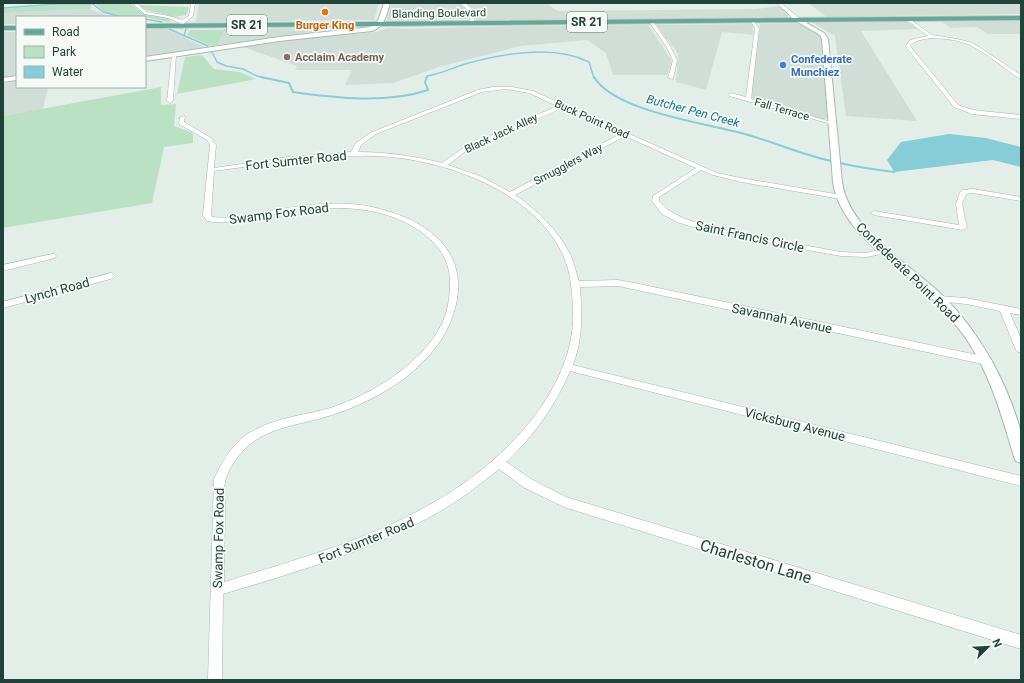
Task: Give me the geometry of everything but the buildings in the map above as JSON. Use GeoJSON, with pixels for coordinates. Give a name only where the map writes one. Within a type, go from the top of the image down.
{"type":"FeatureCollection","features":[{"type":"Feature","properties":{"kind":"main road","name":"Blanding Boulevard"},"geometry":{"type":"LineString","coordinates":[[146,26],[181,24],[379,24],[1021,18]]}},
{"type":"Feature","properties":{"kind":"main road"},"geometry":{"type":"LineString","coordinates":[[3,28],[16,28]]}},
{"type":"Feature","properties":{"kind":"street"},"geometry":{"type":"LineString","coordinates":[[134,3],[146,13],[169,17],[181,24],[190,16],[193,3]]}},
{"type":"Feature","properties":{"kind":"street"},"geometry":{"type":"LineString","coordinates":[[146,59],[272,40],[377,28],[387,3]]}},
{"type":"Feature","properties":{"kind":"street"},"geometry":{"type":"LineString","coordinates":[[462,3],[472,12],[471,23]]}},
{"type":"Feature","properties":{"kind":"street"},"geometry":{"type":"LineString","coordinates":[[779,3],[798,20]]}},
{"type":"Feature","properties":{"kind":"street"},"geometry":{"type":"LineString","coordinates":[[908,19],[931,36]]}},
{"type":"Feature","properties":{"kind":"street"},"geometry":{"type":"LineString","coordinates":[[748,100],[757,28],[753,20]]}},
{"type":"Feature","properties":{"kind":"street","name":"Confederate Point Road"},"geometry":{"type":"LineString","coordinates":[[798,20],[822,34],[825,39],[841,197],[855,220],[884,251],[939,299],[971,336],[987,361],[1004,401],[1021,457]]}},
{"type":"Feature","properties":{"kind":"street"},"geometry":{"type":"LineString","coordinates":[[650,22],[668,46],[675,60],[671,78]]}},
{"type":"Feature","properties":{"kind":"street"},"geometry":{"type":"LineString","coordinates":[[335,33],[340,29],[337,24]]}},
{"type":"Feature","properties":{"kind":"street"},"geometry":{"type":"LineString","coordinates":[[1021,77],[971,44],[957,40],[931,36],[912,42],[908,46],[956,106],[972,112],[1021,117]]}},
{"type":"Feature","properties":{"kind":"street"},"geometry":{"type":"LineString","coordinates":[[170,101],[174,54]]}},
{"type":"Feature","properties":{"kind":"street"},"geometry":{"type":"LineString","coordinates":[[3,80],[16,78]]}},
{"type":"Feature","properties":{"kind":"street","name":"Buck Point Road"},"geometry":{"type":"LineString","coordinates":[[354,154],[362,140],[374,133],[487,89],[505,87],[524,90],[700,168],[728,178],[841,197]]}},
{"type":"Feature","properties":{"kind":"street","name":"Fall Terrace"},"geometry":{"type":"LineString","coordinates":[[731,95],[833,124]]}},
{"type":"Feature","properties":{"kind":"street","name":"Black Jack Alley"},"geometry":{"type":"LineString","coordinates":[[443,165],[465,149],[561,106]]}},
{"type":"Feature","properties":{"kind":"street","name":"Swamp Fox Road"},"geometry":{"type":"LineString","coordinates":[[184,117],[181,123],[209,139],[213,145],[207,215],[210,219],[224,220],[319,206],[357,207],[377,210],[409,222],[433,238],[441,246],[450,260],[454,272],[454,301],[449,318],[438,337],[416,363],[401,377],[357,402],[333,411],[265,430],[250,438],[238,448],[226,464],[220,479],[215,680]]}},
{"type":"Feature","properties":{"kind":"street","name":"Smugglers Way"},"geometry":{"type":"LineString","coordinates":[[511,194],[625,134]]}},
{"type":"Feature","properties":{"kind":"street","name":"Fort Sumter Road"},"geometry":{"type":"LineString","coordinates":[[211,170],[300,156],[354,154],[402,157],[443,165],[482,178],[511,194],[538,214],[557,238],[565,251],[577,284],[579,308],[578,327],[574,348],[560,385],[545,409],[527,433],[499,463],[436,510],[383,536],[346,550],[217,590]]}},
{"type":"Feature","properties":{"kind":"street","name":"Saint Francis Circle"},"geometry":{"type":"LineString","coordinates":[[700,168],[656,196],[655,201],[659,207],[680,220],[708,230],[841,254],[866,255],[884,251]]}},
{"type":"Feature","properties":{"kind":"street"},"geometry":{"type":"LineString","coordinates":[[874,213],[963,228],[959,204],[963,192],[973,191],[1021,199]]}},
{"type":"Feature","properties":{"kind":"street"},"geometry":{"type":"LineString","coordinates":[[3,268],[52,256]]}},
{"type":"Feature","properties":{"kind":"street","name":"Lynch Road"},"geometry":{"type":"LineString","coordinates":[[3,305],[110,276]]}},
{"type":"Feature","properties":{"kind":"street","name":"Savannah Avenue"},"geometry":{"type":"LineString","coordinates":[[577,284],[618,283],[987,361]]}},
{"type":"Feature","properties":{"kind":"street"},"geometry":{"type":"LineString","coordinates":[[939,299],[966,301],[1021,312]]}},
{"type":"Feature","properties":{"kind":"street"},"geometry":{"type":"LineString","coordinates":[[1004,309],[1021,350]]}},
{"type":"Feature","properties":{"kind":"street","name":"Vicksburg Avenue"},"geometry":{"type":"LineString","coordinates":[[568,367],[1021,481]]}},
{"type":"Feature","properties":{"kind":"street","name":"Charleston Lane"},"geometry":{"type":"LineString","coordinates":[[499,463],[527,484],[564,502],[1021,642]]}},
{"type":"Feature","properties":{"kind":"shaded area"},"geometry":{"type":"Polygon","coordinates":[[[199,3],[379,3],[374,20],[196,22],[199,3]]]}},
{"type":"Feature","properties":{"kind":"shaded area"},"geometry":{"type":"Polygon","coordinates":[[[392,3],[459,3],[468,10],[468,19],[388,20],[387,18],[392,3]]]}},
{"type":"Feature","properties":{"kind":"shaded area"},"geometry":{"type":"Polygon","coordinates":[[[465,3],[546,3],[558,11],[756,9],[779,6],[788,14],[788,17],[477,20],[476,11],[465,3]]]}},
{"type":"Feature","properties":{"kind":"shaded area"},"geometry":{"type":"Polygon","coordinates":[[[808,3],[1021,3],[1021,14],[827,17],[808,3]]]}},
{"type":"Feature","properties":{"kind":"shaded area"},"geometry":{"type":"Polygon","coordinates":[[[90,9],[109,16],[16,16],[16,24],[3,24],[3,13],[90,9]]]}},
{"type":"Feature","properties":{"kind":"shaded area"},"geometry":{"type":"Polygon","coordinates":[[[1021,21],[1021,34],[988,34],[977,27],[951,28],[942,22],[1021,21]]]}},
{"type":"Feature","properties":{"kind":"shaded area"},"geometry":{"type":"Polygon","coordinates":[[[907,22],[919,29],[861,31],[917,121],[846,116],[835,36],[813,23],[907,22]]]}},
{"type":"Feature","properties":{"kind":"shaded area"},"geometry":{"type":"Polygon","coordinates":[[[798,23],[820,35],[823,46],[828,118],[823,119],[754,100],[750,97],[760,24],[798,23]]]}},
{"type":"Feature","properties":{"kind":"shaded area"},"geometry":{"type":"Polygon","coordinates":[[[648,25],[672,61],[667,75],[613,75],[606,53],[587,40],[521,46],[439,67],[393,83],[345,85],[352,70],[295,70],[297,66],[243,47],[308,38],[376,32],[389,28],[408,29],[648,25]]]}},
{"type":"Feature","properties":{"kind":"shaded area"},"geometry":{"type":"Polygon","coordinates":[[[656,25],[753,25],[753,35],[722,32],[706,90],[676,82],[678,54],[656,25]]]}},
{"type":"Feature","properties":{"kind":"shaded area"},"geometry":{"type":"Polygon","coordinates":[[[313,28],[311,32],[218,45],[224,29],[313,28]]]}},
{"type":"Feature","properties":{"kind":"shaded area"},"geometry":{"type":"Polygon","coordinates":[[[146,29],[166,29],[205,47],[146,56],[146,29]]]}},
{"type":"Feature","properties":{"kind":"shaded area"},"geometry":{"type":"Polygon","coordinates":[[[3,32],[16,32],[16,75],[3,77],[3,32]]]}},
{"type":"Feature","properties":{"kind":"shaded area"},"geometry":{"type":"Polygon","coordinates":[[[16,81],[16,88],[48,88],[43,109],[3,116],[3,84],[16,81]]]}},
{"type":"Feature","properties":{"kind":"green space"},"geometry":{"type":"Polygon","coordinates":[[[95,3],[129,3],[144,14],[173,19],[168,22],[146,16],[118,16],[104,12],[95,3]]]}},
{"type":"Feature","properties":{"kind":"green space"},"geometry":{"type":"Polygon","coordinates":[[[55,5],[91,5],[90,9],[3,13],[3,9],[55,5]]]}},
{"type":"Feature","properties":{"kind":"green space"},"geometry":{"type":"Polygon","coordinates":[[[138,5],[189,7],[186,15],[175,17],[143,9],[138,5]]]}},
{"type":"Feature","properties":{"kind":"green space"},"geometry":{"type":"Polygon","coordinates":[[[190,30],[224,30],[218,45],[211,46],[187,35],[190,30]]]}},
{"type":"Feature","properties":{"kind":"green space"},"geometry":{"type":"Polygon","coordinates":[[[202,55],[214,69],[239,72],[256,79],[177,94],[185,57],[202,55]]]}},
{"type":"Feature","properties":{"kind":"green space"},"geometry":{"type":"Polygon","coordinates":[[[161,87],[161,105],[176,104],[174,126],[193,133],[193,143],[164,147],[152,203],[3,228],[3,116],[161,87]]]}},
{"type":"Feature","properties":{"kind":"water"},"geometry":{"type":"Polygon","coordinates":[[[949,134],[986,138],[1021,147],[1021,167],[993,160],[894,172],[887,160],[901,142],[949,134]]]}},
{"type":"Feature","properties":{"kind":"waterway"},"geometry":{"type":"LineString","coordinates":[[3,8],[57,4],[93,4],[103,12],[117,16]]}},
{"type":"Feature","properties":{"kind":"waterway"},"geometry":{"type":"LineString","coordinates":[[146,19],[162,22]]}},
{"type":"Feature","properties":{"kind":"waterway"},"geometry":{"type":"LineString","coordinates":[[169,29],[184,36]]}},
{"type":"Feature","properties":{"kind":"waterway"},"geometry":{"type":"LineString","coordinates":[[184,36],[186,29]]}},
{"type":"Feature","properties":{"kind":"waterway"},"geometry":{"type":"LineString","coordinates":[[184,36],[208,46]]}},
{"type":"Feature","properties":{"kind":"waterway","name":"Butcher Pen Creek"},"geometry":{"type":"LineString","coordinates":[[212,52],[217,62],[226,66],[243,69],[261,77]]}},
{"type":"Feature","properties":{"kind":"waterway","name":"Butcher Pen Creek"},"geometry":{"type":"LineString","coordinates":[[426,78],[427,76],[479,60],[527,52],[560,53],[589,62],[594,78]]}},
{"type":"Feature","properties":{"kind":"waterway","name":"Butcher Pen Creek"},"geometry":{"type":"LineString","coordinates":[[261,77],[289,83],[293,92],[344,98],[395,97],[428,90],[425,82],[427,77]]}},
{"type":"Feature","properties":{"kind":"waterway","name":"Butcher Pen Creek"},"geometry":{"type":"LineString","coordinates":[[261,77],[265,78]]}},
{"type":"Feature","properties":{"kind":"waterway","name":"Butcher Pen Creek"},"geometry":{"type":"LineString","coordinates":[[594,77],[605,89],[620,99],[661,114],[741,133],[838,163],[894,172],[897,170]]}},
{"type":"Feature","properties":{"kind":"place","name":"Burger King"},"geometry":{"type":"Point","coordinates":[325,12]}},
{"type":"Feature","properties":{"kind":"place","name":"Acclaim Academy"},"geometry":{"type":"Point","coordinates":[287,57]}},
{"type":"Feature","properties":{"kind":"place","name":"Confederate Munchiez"},"geometry":{"type":"Point","coordinates":[783,65]}}]}
